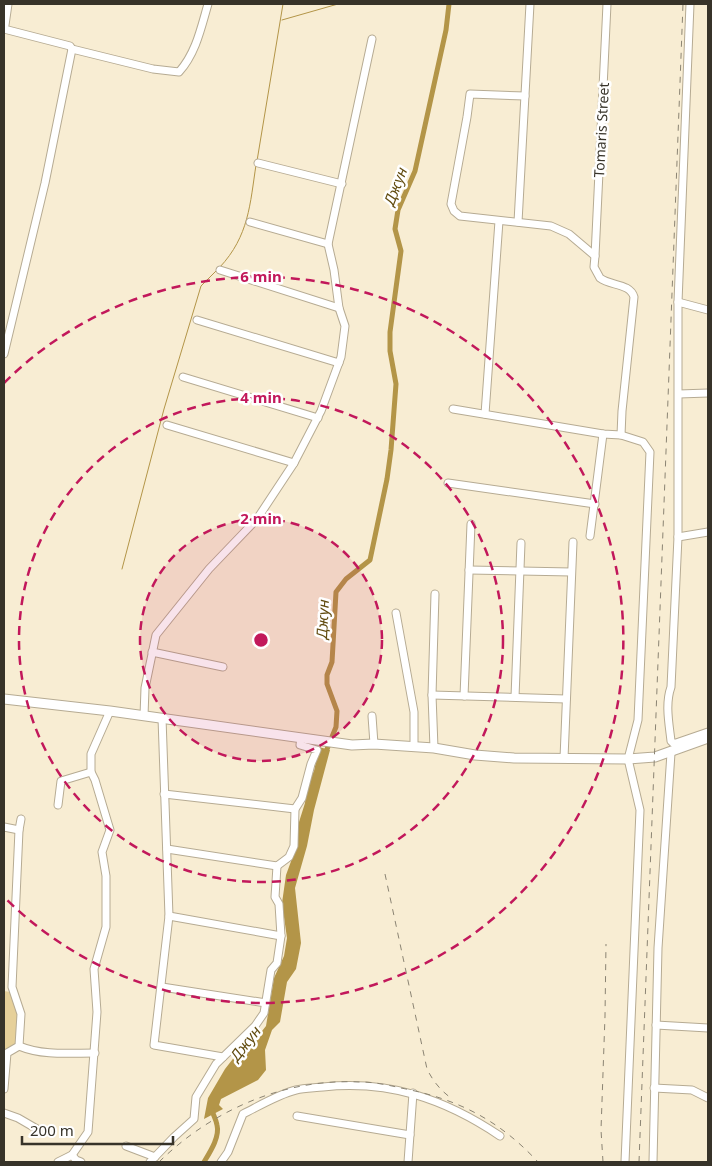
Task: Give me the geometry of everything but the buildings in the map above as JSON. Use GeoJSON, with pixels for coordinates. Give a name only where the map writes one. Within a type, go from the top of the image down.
{"type":"FeatureCollection","features":[{"type":"Feature","properties":{"kind":"main road"},"geometry":{"type":"LineString","coordinates":[[4,25],[7,4]]}},
{"type":"Feature","properties":{"kind":"main road"},"geometry":{"type":"LineString","coordinates":[[4,699],[110,711],[352,745],[374,744],[434,748],[476,755],[628,759],[655,757],[671,753],[708,738]]}},
{"type":"Feature","properties":{"kind":"street"},"geometry":{"type":"LineString","coordinates":[[4,29],[70,46],[72,49],[153,69],[179,72],[189,62],[197,44],[208,4]]}},
{"type":"Feature","properties":{"kind":"street"},"geometry":{"type":"LineString","coordinates":[[518,222],[530,4]]}},
{"type":"Feature","properties":{"kind":"street","name":"Tomaris Street"},"geometry":{"type":"LineString","coordinates":[[594,256],[607,4]]}},
{"type":"Feature","properties":{"kind":"street"},"geometry":{"type":"LineString","coordinates":[[690,4],[678,302],[678,537],[671,687],[668,694],[668,709],[671,741],[676,744],[708,732]]}},
{"type":"Feature","properties":{"kind":"street"},"geometry":{"type":"LineString","coordinates":[[144,716],[144,688],[156,635],[209,570],[257,520],[294,463],[318,418],[338,363],[345,326],[338,308],[334,270],[328,244],[372,39]]}},
{"type":"Feature","properties":{"kind":"street"},"geometry":{"type":"LineString","coordinates":[[4,354],[45,183],[72,49]]}},
{"type":"Feature","properties":{"kind":"street"},"geometry":{"type":"LineString","coordinates":[[525,96],[470,94],[451,204],[454,211],[460,216],[551,226],[569,234],[594,256],[594,267],[600,278],[630,290],[634,297],[621,435]]}},
{"type":"Feature","properties":{"kind":"street"},"geometry":{"type":"LineString","coordinates":[[258,163],[342,184]]}},
{"type":"Feature","properties":{"kind":"street"},"geometry":{"type":"LineString","coordinates":[[485,414],[498,221]]}},
{"type":"Feature","properties":{"kind":"street"},"geometry":{"type":"LineString","coordinates":[[250,222],[328,244]]}},
{"type":"Feature","properties":{"kind":"street"},"geometry":{"type":"LineString","coordinates":[[220,270],[338,308]]}},
{"type":"Feature","properties":{"kind":"street"},"geometry":{"type":"LineString","coordinates":[[678,302],[708,310]]}},
{"type":"Feature","properties":{"kind":"street"},"geometry":{"type":"LineString","coordinates":[[196,320],[338,363]]}},
{"type":"Feature","properties":{"kind":"street"},"geometry":{"type":"LineString","coordinates":[[183,376],[318,418]]}},
{"type":"Feature","properties":{"kind":"street"},"geometry":{"type":"LineString","coordinates":[[678,394],[708,393]]}},
{"type":"Feature","properties":{"kind":"street"},"geometry":{"type":"LineString","coordinates":[[453,409],[603,434],[621,435],[643,442],[650,452],[638,720],[628,759],[640,810],[625,1162]]}},
{"type":"Feature","properties":{"kind":"street"},"geometry":{"type":"LineString","coordinates":[[167,425],[294,463]]}},
{"type":"Feature","properties":{"kind":"street"},"geometry":{"type":"LineString","coordinates":[[590,536],[603,434]]}},
{"type":"Feature","properties":{"kind":"street"},"geometry":{"type":"LineString","coordinates":[[448,483],[595,504]]}},
{"type":"Feature","properties":{"kind":"street"},"geometry":{"type":"LineString","coordinates":[[464,696],[472,524]]}},
{"type":"Feature","properties":{"kind":"street"},"geometry":{"type":"LineString","coordinates":[[678,537],[708,532]]}},
{"type":"Feature","properties":{"kind":"street"},"geometry":{"type":"LineString","coordinates":[[564,758],[573,542]]}},
{"type":"Feature","properties":{"kind":"street"},"geometry":{"type":"LineString","coordinates":[[515,697],[522,543]]}},
{"type":"Feature","properties":{"kind":"street"},"geometry":{"type":"LineString","coordinates":[[470,570],[571,572]]}},
{"type":"Feature","properties":{"kind":"street"},"geometry":{"type":"LineString","coordinates":[[434,748],[432,695],[435,594]]}},
{"type":"Feature","properties":{"kind":"street"},"geometry":{"type":"LineString","coordinates":[[396,613],[414,712],[414,747]]}},
{"type":"Feature","properties":{"kind":"street"},"geometry":{"type":"LineString","coordinates":[[152,652],[223,667]]}},
{"type":"Feature","properties":{"kind":"street"},"geometry":{"type":"LineString","coordinates":[[432,695],[566,699]]}},
{"type":"Feature","properties":{"kind":"street"},"geometry":{"type":"LineString","coordinates":[[58,1162],[72,1155],[88,1132],[97,1012],[94,969],[106,928],[106,876],[102,852],[110,830],[91,772],[91,754],[110,711]]}},
{"type":"Feature","properties":{"kind":"street"},"geometry":{"type":"LineString","coordinates":[[372,716],[374,744]]}},
{"type":"Feature","properties":{"kind":"street"},"geometry":{"type":"LineString","coordinates":[[162,718],[170,916],[154,1045],[223,1057]]}},
{"type":"Feature","properties":{"kind":"street"},"geometry":{"type":"LineString","coordinates":[[167,848],[276,866],[289,857],[294,846],[294,809],[302,798],[316,750],[300,745],[301,738]]}},
{"type":"Feature","properties":{"kind":"street"},"geometry":{"type":"LineString","coordinates":[[653,1162],[658,938],[671,753]]}},
{"type":"Feature","properties":{"kind":"street"},"geometry":{"type":"LineString","coordinates":[[58,805],[61,781],[91,772]]}},
{"type":"Feature","properties":{"kind":"street"},"geometry":{"type":"LineString","coordinates":[[164,794],[294,809]]}},
{"type":"Feature","properties":{"kind":"street"},"geometry":{"type":"LineString","coordinates":[[19,1046],[21,1014],[12,987],[21,819]]}},
{"type":"Feature","properties":{"kind":"street"},"geometry":{"type":"LineString","coordinates":[[4,827],[19,830]]}},
{"type":"Feature","properties":{"kind":"street"},"geometry":{"type":"LineString","coordinates":[[126,1146],[153,1160],[194,1119],[196,1097],[216,1064],[256,1026],[264,1013],[271,970],[277,963],[281,936],[279,904],[275,897],[276,866]]}},
{"type":"Feature","properties":{"kind":"street"},"geometry":{"type":"LineString","coordinates":[[170,916],[281,936]]}},
{"type":"Feature","properties":{"kind":"street"},"geometry":{"type":"LineString","coordinates":[[162,987],[266,1003]]}},
{"type":"Feature","properties":{"kind":"street"},"geometry":{"type":"LineString","coordinates":[[656,1025],[708,1028]]}},
{"type":"Feature","properties":{"kind":"street"},"geometry":{"type":"LineString","coordinates":[[19,1046],[31,1051],[50,1053],[95,1053]]}},
{"type":"Feature","properties":{"kind":"street"},"geometry":{"type":"LineString","coordinates":[[4,1089],[7,1053],[19,1046]]}},
{"type":"Feature","properties":{"kind":"street"},"geometry":{"type":"LineString","coordinates":[[221,1162],[228,1152],[243,1114],[296,1090],[340,1085],[413,1093],[442,1103],[473,1118],[500,1136]]}},
{"type":"Feature","properties":{"kind":"street"},"geometry":{"type":"LineString","coordinates":[[654,1088],[692,1090],[708,1098]]}},
{"type":"Feature","properties":{"kind":"street"},"geometry":{"type":"LineString","coordinates":[[408,1162],[413,1093]]}},
{"type":"Feature","properties":{"kind":"street"},"geometry":{"type":"LineString","coordinates":[[4,1113],[18,1118],[37,1129]]}},
{"type":"Feature","properties":{"kind":"street"},"geometry":{"type":"LineString","coordinates":[[297,1116],[410,1135]]}},
{"type":"Feature","properties":{"kind":"street"},"geometry":{"type":"LineString","coordinates":[[72,1155],[81,1162]]}},
{"type":"Feature","properties":{"kind":"shaded area"},"geometry":{"type":"Polygon","coordinates":[[[319,747],[330,750],[295,888],[301,943],[296,969],[287,982],[280,1022],[272,1030],[265,1050],[266,1070],[258,1080],[221,1099],[219,1105],[223,1109],[204,1119],[208,1098],[225,1069],[239,1051],[255,1040],[266,1026],[274,978],[284,956],[287,938],[282,903],[286,875],[297,845],[299,822],[305,803],[307,784],[314,771],[319,747]]]}},
{"type":"Feature","properties":{"kind":"shaded area"},"geometry":{"type":"Polygon","coordinates":[[[4,991],[10,992],[19,1017],[17,1043],[4,1054],[4,991]]]}},
{"type":"Feature","properties":{"kind":"waterway"},"geometry":{"type":"LineString","coordinates":[[257,161],[283,4]]}},
{"type":"Feature","properties":{"kind":"waterway"},"geometry":{"type":"LineString","coordinates":[[282,20],[338,4]]}},
{"type":"Feature","properties":{"kind":"waterway","name":"Джун"},"geometry":{"type":"LineString","coordinates":[[325,754],[336,727],[337,711],[327,684],[327,675],[332,662],[336,592],[346,579],[370,560],[387,479],[391,450],[396,384],[390,351],[390,332],[401,251],[395,229],[398,210],[415,171],[446,30],[449,4]]}},
{"type":"Feature","properties":{"kind":"waterway"},"geometry":{"type":"LineString","coordinates":[[220,267],[230,255],[243,231],[250,206],[256,165]]}},
{"type":"Feature","properties":{"kind":"waterway"},"geometry":{"type":"LineString","coordinates":[[122,569],[164,409],[201,286],[217,270]]}},
{"type":"Feature","properties":{"kind":"waterway","name":"Джун"},"geometry":{"type":"LineString","coordinates":[[204,1162],[214,1144],[218,1130],[212,1110]]}},
{"type":"Feature","properties":{"kind":"railway"},"geometry":{"type":"LineString","coordinates":[[639,1162],[683,4]]}},
{"type":"Feature","properties":{"kind":"railway"},"geometry":{"type":"LineString","coordinates":[[385,874],[427,1069],[437,1085],[451,1098]]}},
{"type":"Feature","properties":{"kind":"railway"},"geometry":{"type":"LineString","coordinates":[[603,1162],[601,1130],[606,944]]}},
{"type":"Feature","properties":{"kind":"railway"},"geometry":{"type":"LineString","coordinates":[[159,1162],[202,1127],[251,1101],[277,1092],[332,1082],[381,1084],[441,1098],[476,1113],[493,1123],[508,1134],[538,1162]]}}]}
